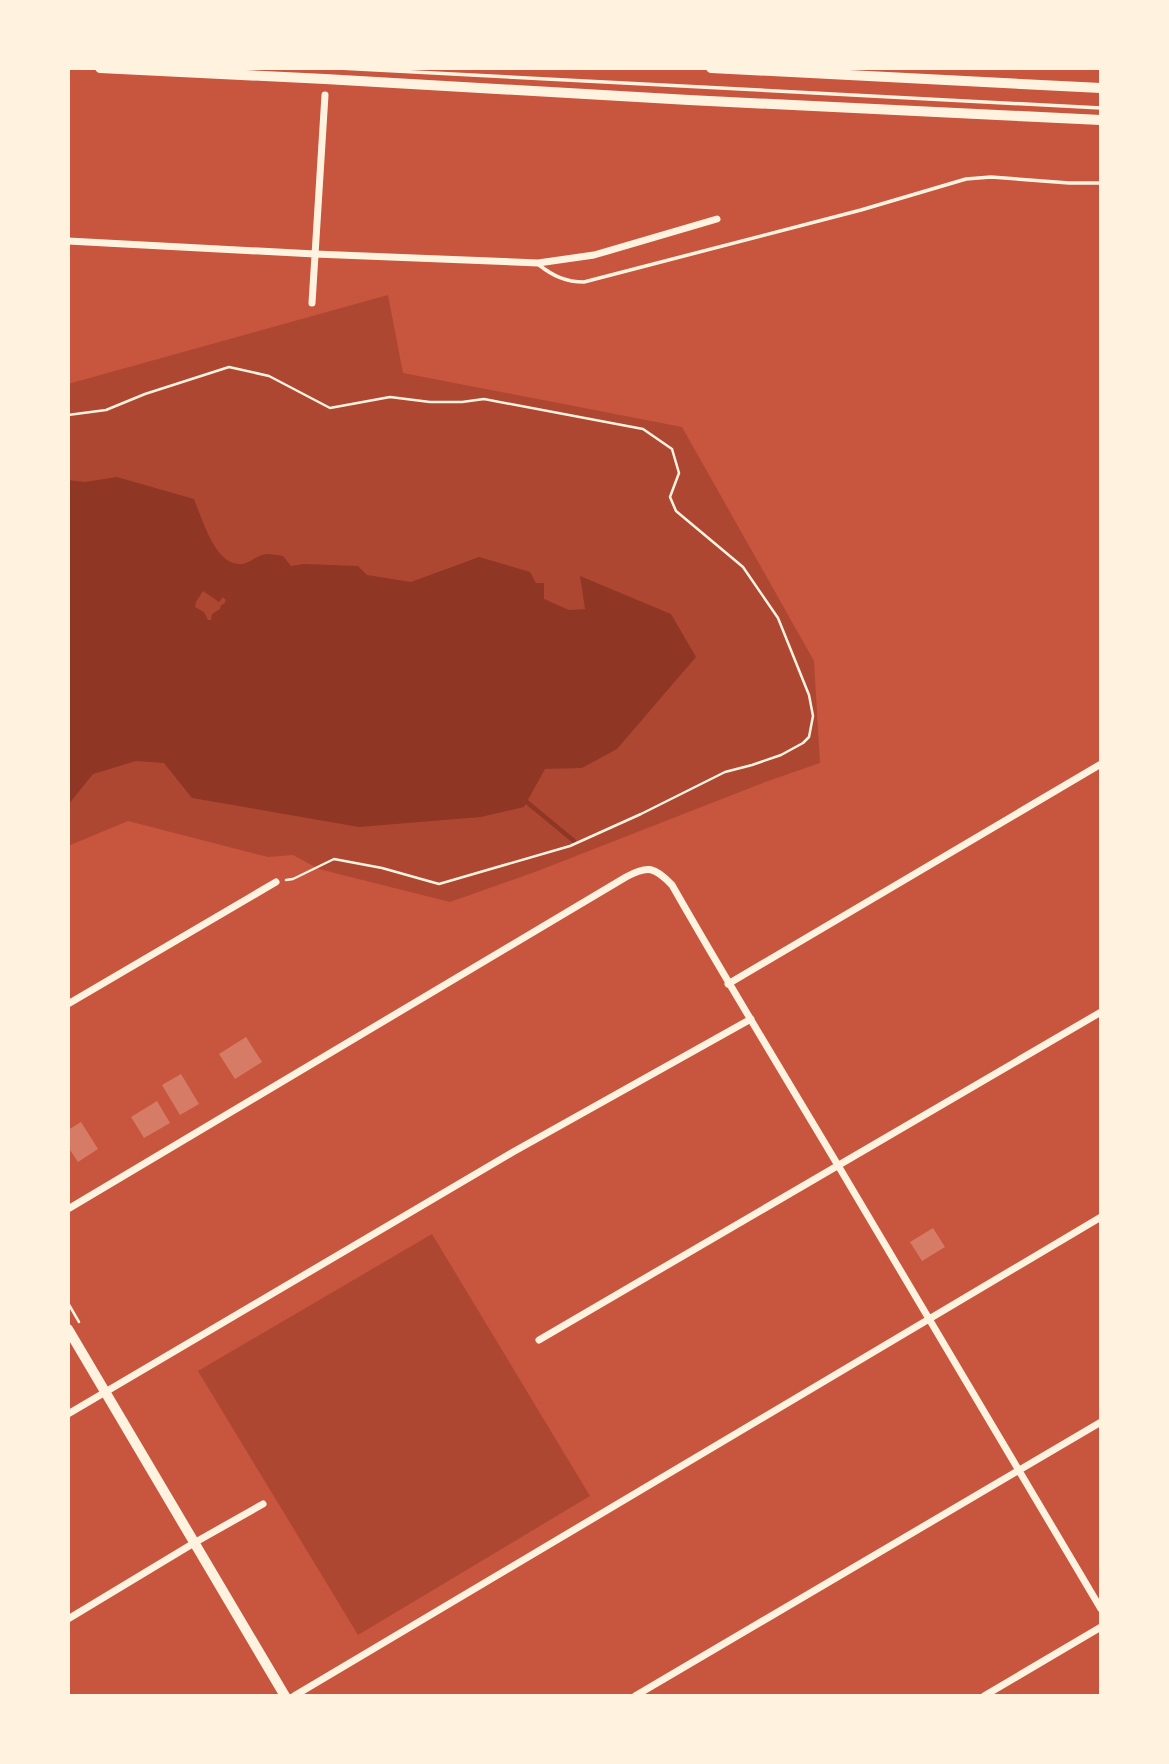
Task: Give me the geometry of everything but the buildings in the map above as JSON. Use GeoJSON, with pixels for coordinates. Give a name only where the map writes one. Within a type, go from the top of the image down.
{"type":"FeatureCollection","features":[{"type":"Feature","properties":{"kind":"main road"},"geometry":{"type":"LineString","coordinates":[[100,68],[1101,120]]}},
{"type":"Feature","properties":{"kind":"main road"},"geometry":{"type":"LineString","coordinates":[[711,68],[1101,88]]}},
{"type":"Feature","properties":{"kind":"street"},"geometry":{"type":"LineString","coordinates":[[312,303],[325,95]]}},
{"type":"Feature","properties":{"kind":"street"},"geometry":{"type":"LineString","coordinates":[[68,241],[538,263],[594,255],[717,219]]}},
{"type":"Feature","properties":{"kind":"street"},"geometry":{"type":"LineString","coordinates":[[728,984],[1101,764]]}},
{"type":"Feature","properties":{"kind":"street"},"geometry":{"type":"LineString","coordinates":[[68,1209],[626,877],[640,870],[650,869],[660,873],[672,885],[728,984],[1101,1609]]}},
{"type":"Feature","properties":{"kind":"street"},"geometry":{"type":"LineString","coordinates":[[68,1004],[276,882]]}},
{"type":"Feature","properties":{"kind":"street"},"geometry":{"type":"LineString","coordinates":[[539,1340],[1101,1012]]}},
{"type":"Feature","properties":{"kind":"street"},"geometry":{"type":"LineString","coordinates":[[68,1414],[513,1152],[751,1019]]}},
{"type":"Feature","properties":{"kind":"street"},"geometry":{"type":"LineString","coordinates":[[294,1696],[1101,1217]]}},
{"type":"Feature","properties":{"kind":"street"},"geometry":{"type":"LineString","coordinates":[[68,1329],[285,1696]]}},
{"type":"Feature","properties":{"kind":"street"},"geometry":{"type":"LineString","coordinates":[[635,1696],[1101,1422]]}},
{"type":"Feature","properties":{"kind":"street"},"geometry":{"type":"LineString","coordinates":[[68,1619],[263,1504]]}},
{"type":"Feature","properties":{"kind":"street"},"geometry":{"type":"LineString","coordinates":[[984,1696],[1101,1628]]}},
{"type":"Feature","properties":{"kind":"lane"},"geometry":{"type":"LineString","coordinates":[[338,68],[1101,108]]}},
{"type":"Feature","properties":{"kind":"lane"},"geometry":{"type":"LineString","coordinates":[[538,263],[563,280],[583,282],[861,210],[965,179],[991,177],[1101,183]]}},
{"type":"Feature","properties":{"kind":"path"},"geometry":{"type":"LineString","coordinates":[[68,415],[106,410],[145,394],[229,367],[269,376],[330,408],[390,397],[429,402],[484,399],[643,429],[673,449],[679,473],[670,497],[676,511],[743,567],[778,618],[809,695],[813,716],[809,737],[781,755],[725,772],[642,814],[569,846],[439,884],[382,868],[334,859],[293,879],[276,882]]}},
{"type":"Feature","properties":{"kind":"shaded area"},"geometry":{"type":"Polygon","coordinates":[[[388,295],[403,373],[682,427],[814,661],[820,763],[450,902],[319,869],[293,855],[268,857],[128,821],[68,846],[68,384],[388,295]]]}},
{"type":"Feature","properties":{"kind":"shaded area"},"geometry":{"type":"Polygon","coordinates":[[[117,477],[194,499],[205,528],[217,549],[223,557],[240,564],[272,554],[283,556],[291,566],[358,566],[367,575],[411,582],[479,557],[530,572],[536,583],[544,583],[544,599],[569,610],[585,609],[580,576],[671,614],[696,657],[617,749],[582,768],[545,769],[524,807],[481,817],[359,827],[192,798],[164,763],[136,761],[93,774],[68,805],[68,480],[85,482],[117,477]],[[203,591],[195,607],[211,620],[212,614],[220,609],[226,600],[223,597],[219,602],[203,591]]]}},
{"type":"Feature","properties":{"kind":"shaded area"},"geometry":{"type":"Polygon","coordinates":[[[432,1234],[590,1496],[358,1635],[198,1371],[432,1234]]]}},
{"type":"Feature","properties":{"kind":"waterway"},"geometry":{"type":"LineString","coordinates":[[523,799],[574,841]]}}]}
